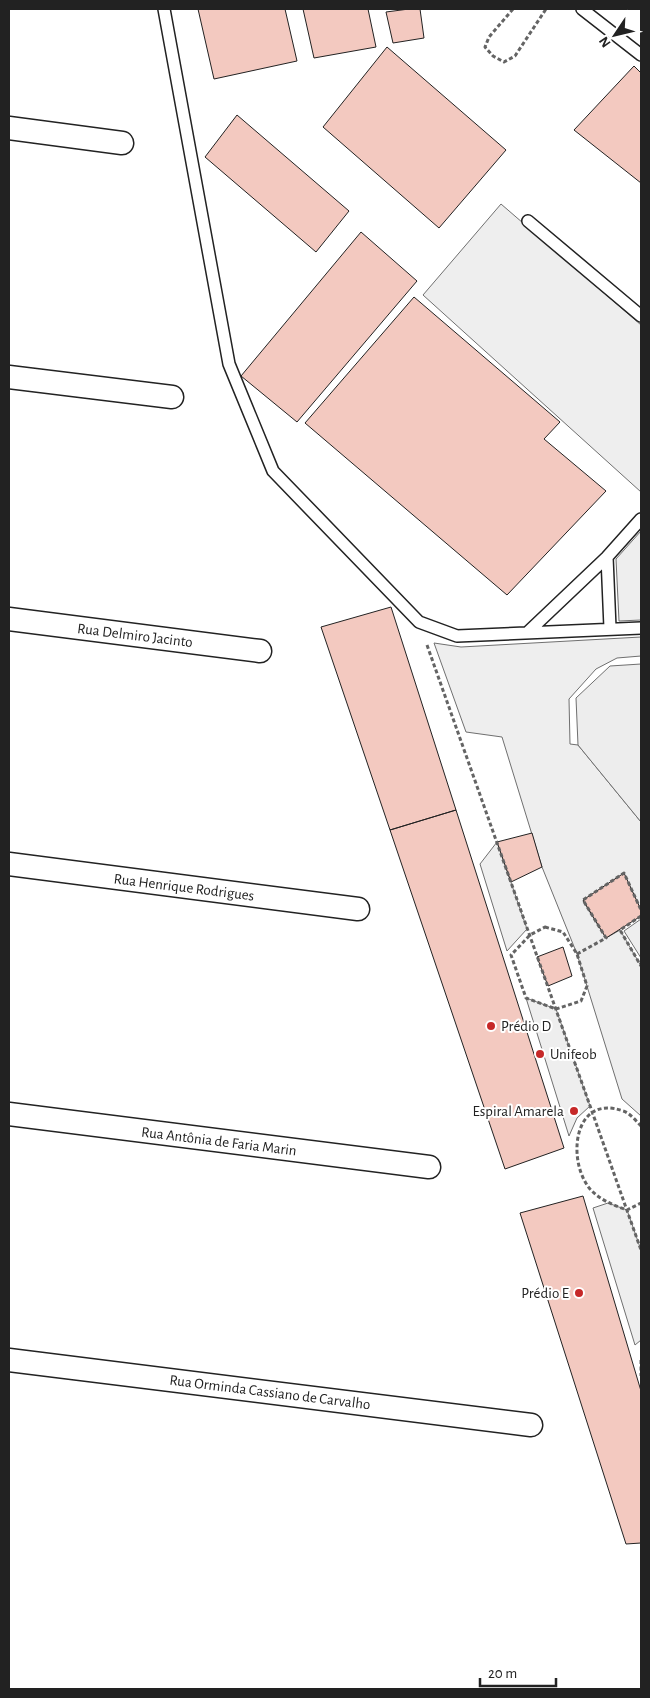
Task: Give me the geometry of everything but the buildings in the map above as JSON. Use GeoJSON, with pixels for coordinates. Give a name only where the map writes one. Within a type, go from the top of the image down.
{"type":"FeatureCollection","features":[{"type":"Feature","properties":{"kind":"street"},"geometry":{"type":"LineString","coordinates":[[9,128],[122,143]]}},
{"type":"Feature","properties":{"kind":"street"},"geometry":{"type":"LineString","coordinates":[[9,377],[172,397]]}},
{"type":"Feature","properties":{"kind":"street","name":"Rua Delmiro Jacinto"},"geometry":{"type":"LineString","coordinates":[[9,620],[260,651]]}},
{"type":"Feature","properties":{"kind":"street","name":"Rua Henrique Rodrigues"},"geometry":{"type":"LineString","coordinates":[[9,864],[358,909]]}},
{"type":"Feature","properties":{"kind":"street","name":"Rua Antônia de Faria Marin"},"geometry":{"type":"LineString","coordinates":[[9,1114],[428,1167]]}},
{"type":"Feature","properties":{"kind":"street","name":"Rua Orminda Cassiano de Carvalho"},"geometry":{"type":"LineString","coordinates":[[9,1360],[531,1425]]}},
{"type":"Feature","properties":{"kind":"lane"},"geometry":{"type":"LineString","coordinates":[[164,9],[229,364],[273,471],[419,622],[457,636],[641,628]]}},
{"type":"Feature","properties":{"kind":"lane"},"geometry":{"type":"LineString","coordinates":[[582,9],[641,55]]}},
{"type":"Feature","properties":{"kind":"lane"},"geometry":{"type":"LineString","coordinates":[[528,220],[641,316]]}},
{"type":"Feature","properties":{"kind":"lane"},"geometry":{"type":"LineString","coordinates":[[528,632],[607,557],[641,519]]}},
{"type":"Feature","properties":{"kind":"lane"},"geometry":{"type":"LineString","coordinates":[[607,557],[610,628]]}},
{"type":"Feature","properties":{"kind":"path"},"geometry":{"type":"LineString","coordinates":[[513,9],[489,37],[485,47],[493,56],[504,62],[515,56],[545,9]]}},
{"type":"Feature","properties":{"kind":"path"},"geometry":{"type":"LineString","coordinates":[[419,622],[641,1250]]}},
{"type":"Feature","properties":{"kind":"path"},"geometry":{"type":"LineString","coordinates":[[576,954],[606,938],[583,900],[624,873],[641,910]]}},
{"type":"Feature","properties":{"kind":"path"},"geometry":{"type":"LineString","coordinates":[[641,916],[620,930],[641,966]]}},
{"type":"Feature","properties":{"kind":"path"},"geometry":{"type":"LineString","coordinates":[[546,927],[563,932],[576,954],[587,986],[581,1001],[556,1008],[526,998],[511,955],[530,935],[546,927]]}},
{"type":"Feature","properties":{"kind":"path"},"geometry":{"type":"LineString","coordinates":[[641,1126],[625,1112],[607,1108],[592,1112],[585,1119],[577,1140],[576,1162],[590,1188],[608,1203],[627,1210],[641,1203]]}},
{"type":"Feature","properties":{"kind":"path"},"geometry":{"type":"LineString","coordinates":[[641,1360],[641,1376]]}},
{"type":"Feature","properties":{"kind":"shaded area"},"geometry":{"type":"Polygon","coordinates":[[[501,204],[641,325],[641,492],[423,295],[501,204]]]}},
{"type":"Feature","properties":{"kind":"shaded area"},"geometry":{"type":"Polygon","coordinates":[[[641,531],[641,620],[619,621],[616,559],[641,531]]]}},
{"type":"Feature","properties":{"kind":"shaded area"},"geometry":{"type":"Polygon","coordinates":[[[641,637],[641,656],[617,658],[596,669],[569,699],[570,744],[578,745],[641,822],[641,910],[624,874],[583,901],[606,938],[620,930],[641,966],[641,1116],[622,1099],[577,954],[542,867],[502,737],[466,732],[434,643],[461,647],[641,637]]]}},
{"type":"Feature","properties":{"kind":"shaded area"},"geometry":{"type":"Polygon","coordinates":[[[641,664],[641,822],[578,745],[576,698],[610,666],[641,664]]]}},
{"type":"Feature","properties":{"kind":"shaded area"},"geometry":{"type":"Polygon","coordinates":[[[497,842],[527,929],[507,951],[480,864],[497,842]]]}},
{"type":"Feature","properties":{"kind":"shaded area"},"geometry":{"type":"Polygon","coordinates":[[[641,919],[641,958],[624,931],[641,919]]]}},
{"type":"Feature","properties":{"kind":"shaded area"},"geometry":{"type":"Polygon","coordinates":[[[526,998],[556,1009],[590,1106],[577,1118],[569,1136],[526,998]]]}},
{"type":"Feature","properties":{"kind":"shaded area"},"geometry":{"type":"Polygon","coordinates":[[[608,1203],[627,1210],[641,1250],[641,1340],[635,1345],[593,1208],[608,1203]]]}},
{"type":"Feature","properties":{"kind":"place","name":"Prédio D"},"geometry":{"type":"Point","coordinates":[491,1026]}},
{"type":"Feature","properties":{"kind":"place","name":"Unifeob"},"geometry":{"type":"Point","coordinates":[540,1054]}},
{"type":"Feature","properties":{"kind":"place","name":"Espiral Amarela"},"geometry":{"type":"Point","coordinates":[574,1111]}},
{"type":"Feature","properties":{"kind":"place","name":"Prédio E"},"geometry":{"type":"Point","coordinates":[579,1293]}}]}
